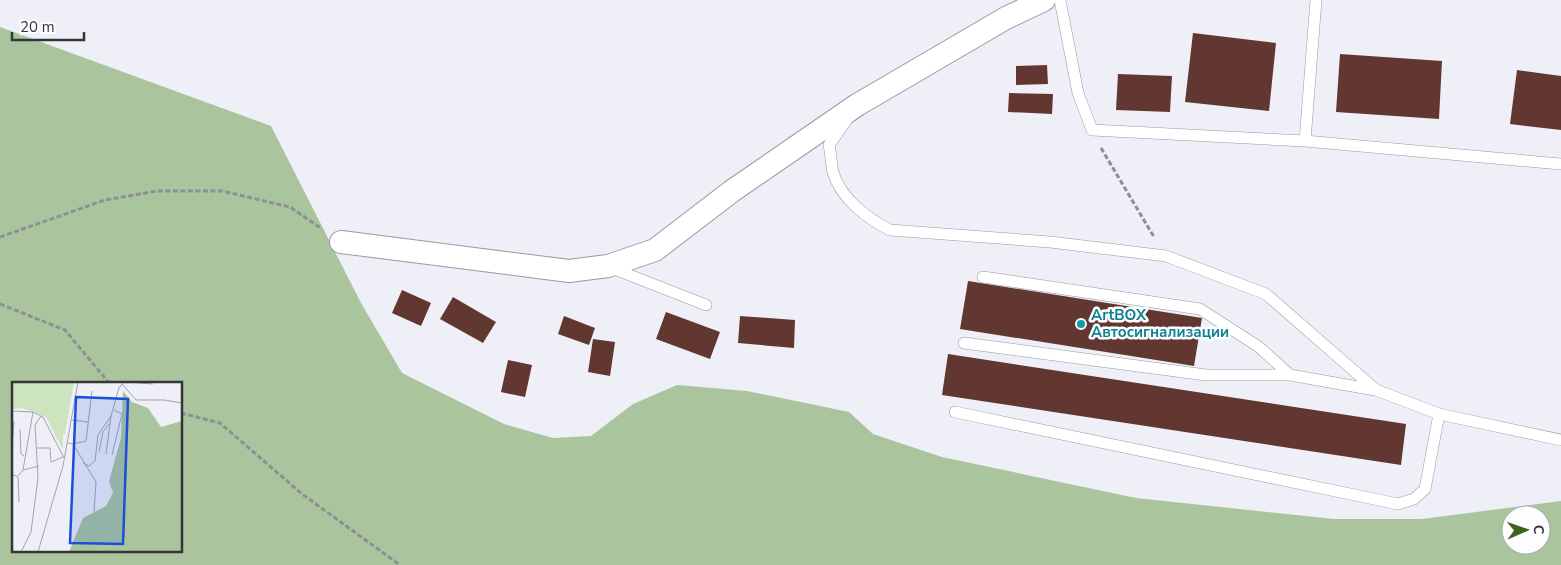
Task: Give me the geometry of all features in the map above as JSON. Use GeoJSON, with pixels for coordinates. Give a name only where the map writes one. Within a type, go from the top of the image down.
{"type":"FeatureCollection","features":[{"type":"Feature","properties":{"kind":"street"},"geometry":{"type":"LineString","coordinates":[[342,242],[569,271],[608,266],[656,250],[732,191],[857,105],[1006,18],[1044,0]]}},
{"type":"Feature","properties":{"kind":"lane"},"geometry":{"type":"LineString","coordinates":[[1060,0],[1078,93],[1092,130],[1305,142],[1561,164]]}},
{"type":"Feature","properties":{"kind":"lane"},"geometry":{"type":"LineString","coordinates":[[1305,142],[1316,0]]}},
{"type":"Feature","properties":{"kind":"lane"},"geometry":{"type":"LineString","coordinates":[[857,105],[830,145],[833,174],[850,200],[866,218],[890,230],[1050,242],[1166,256],[1266,294],[1376,390]]}},
{"type":"Feature","properties":{"kind":"lane"},"geometry":{"type":"LineString","coordinates":[[608,266],[706,305]]}},
{"type":"Feature","properties":{"kind":"lane"},"geometry":{"type":"LineString","coordinates":[[983,277],[1200,310],[1259,347],[1290,375]]}},
{"type":"Feature","properties":{"kind":"lane"},"geometry":{"type":"LineString","coordinates":[[964,343],[1206,375],[1290,375],[1376,390],[1439,414],[1561,440]]}},
{"type":"Feature","properties":{"kind":"lane"},"geometry":{"type":"LineString","coordinates":[[955,412],[1398,504],[1414,499],[1425,489],[1439,414]]}},
{"type":"Feature","properties":{"kind":"path"},"geometry":{"type":"LineString","coordinates":[[1092,130],[1111,167],[1166,256]]}},
{"type":"Feature","properties":{"kind":"path"},"geometry":{"type":"LineString","coordinates":[[0,237],[105,200],[157,191],[222,191],[290,207],[342,242]]}},
{"type":"Feature","properties":{"kind":"path"},"geometry":{"type":"LineString","coordinates":[[0,304],[65,330],[108,382]]}},
{"type":"Feature","properties":{"kind":"path"},"geometry":{"type":"LineString","coordinates":[[182,414],[220,424],[302,494],[400,565]]}},
{"type":"Feature","properties":{"kind":"green space"},"geometry":{"type":"Polygon","coordinates":[[[0,27],[271,126],[361,303],[402,373],[504,424],[553,438],[591,436],[633,404],[677,385],[747,391],[849,412],[873,434],[942,457],[1136,498],[1334,519],[1422,519],[1501,509],[1501,555],[1551,555],[1551,505],[1530,505],[1561,501],[1561,565],[0,565],[0,27]]]}},
{"type":"Feature","properties":{"kind":"building"},"geometry":{"type":"Polygon","coordinates":[[[1193,33],[1276,43],[1269,111],[1185,102],[1193,33]]]}},
{"type":"Feature","properties":{"kind":"building"},"geometry":{"type":"Polygon","coordinates":[[[1340,54],[1442,61],[1439,119],[1336,112],[1340,54]]]}},
{"type":"Feature","properties":{"kind":"building"},"geometry":{"type":"Polygon","coordinates":[[[1047,65],[1048,84],[1016,85],[1016,66],[1047,65]]]}},
{"type":"Feature","properties":{"kind":"building"},"geometry":{"type":"Polygon","coordinates":[[[1517,70],[1561,76],[1561,130],[1510,124],[1517,70]]]}},
{"type":"Feature","properties":{"kind":"building"},"geometry":{"type":"Polygon","coordinates":[[[1118,74],[1172,76],[1170,112],[1116,110],[1118,74]]]}},
{"type":"Feature","properties":{"kind":"building"},"geometry":{"type":"Polygon","coordinates":[[[1009,93],[1053,94],[1052,114],[1008,112],[1009,93]]]}},
{"type":"Feature","properties":{"kind":"building","name":"ArtBOX Автосигнализации"},"geometry":{"type":"Polygon","coordinates":[[[968,281],[1202,318],[1194,366],[960,329],[968,281]]]}},
{"type":"Feature","properties":{"kind":"building"},"geometry":{"type":"Polygon","coordinates":[[[402,290],[431,303],[421,326],[392,313],[402,290]]]}},
{"type":"Feature","properties":{"kind":"building"},"geometry":{"type":"Polygon","coordinates":[[[453,297],[496,322],[483,343],[440,319],[453,297]]]}},
{"type":"Feature","properties":{"kind":"building"},"geometry":{"type":"Polygon","coordinates":[[[666,312],[720,332],[710,359],[656,339],[666,312]]]}},
{"type":"Feature","properties":{"kind":"building"},"geometry":{"type":"Polygon","coordinates":[[[564,316],[595,328],[589,345],[558,334],[564,316]]]}},
{"type":"Feature","properties":{"kind":"building"},"geometry":{"type":"Polygon","coordinates":[[[740,316],[795,320],[794,348],[738,343],[740,316]]]}},
{"type":"Feature","properties":{"kind":"building"},"geometry":{"type":"Polygon","coordinates":[[[593,339],[615,342],[610,376],[588,372],[593,339]]]}},
{"type":"Feature","properties":{"kind":"building"},"geometry":{"type":"Polygon","coordinates":[[[948,354],[1406,424],[1401,465],[942,395],[948,354]]]}},
{"type":"Feature","properties":{"kind":"building"},"geometry":{"type":"Polygon","coordinates":[[[508,360],[532,365],[525,397],[501,392],[508,360]]]}},
{"type":"Feature","properties":{"kind":"place","name":"ArtBOX Автосигнализации"},"geometry":{"type":"Point","coordinates":[1081,324]}}]}
